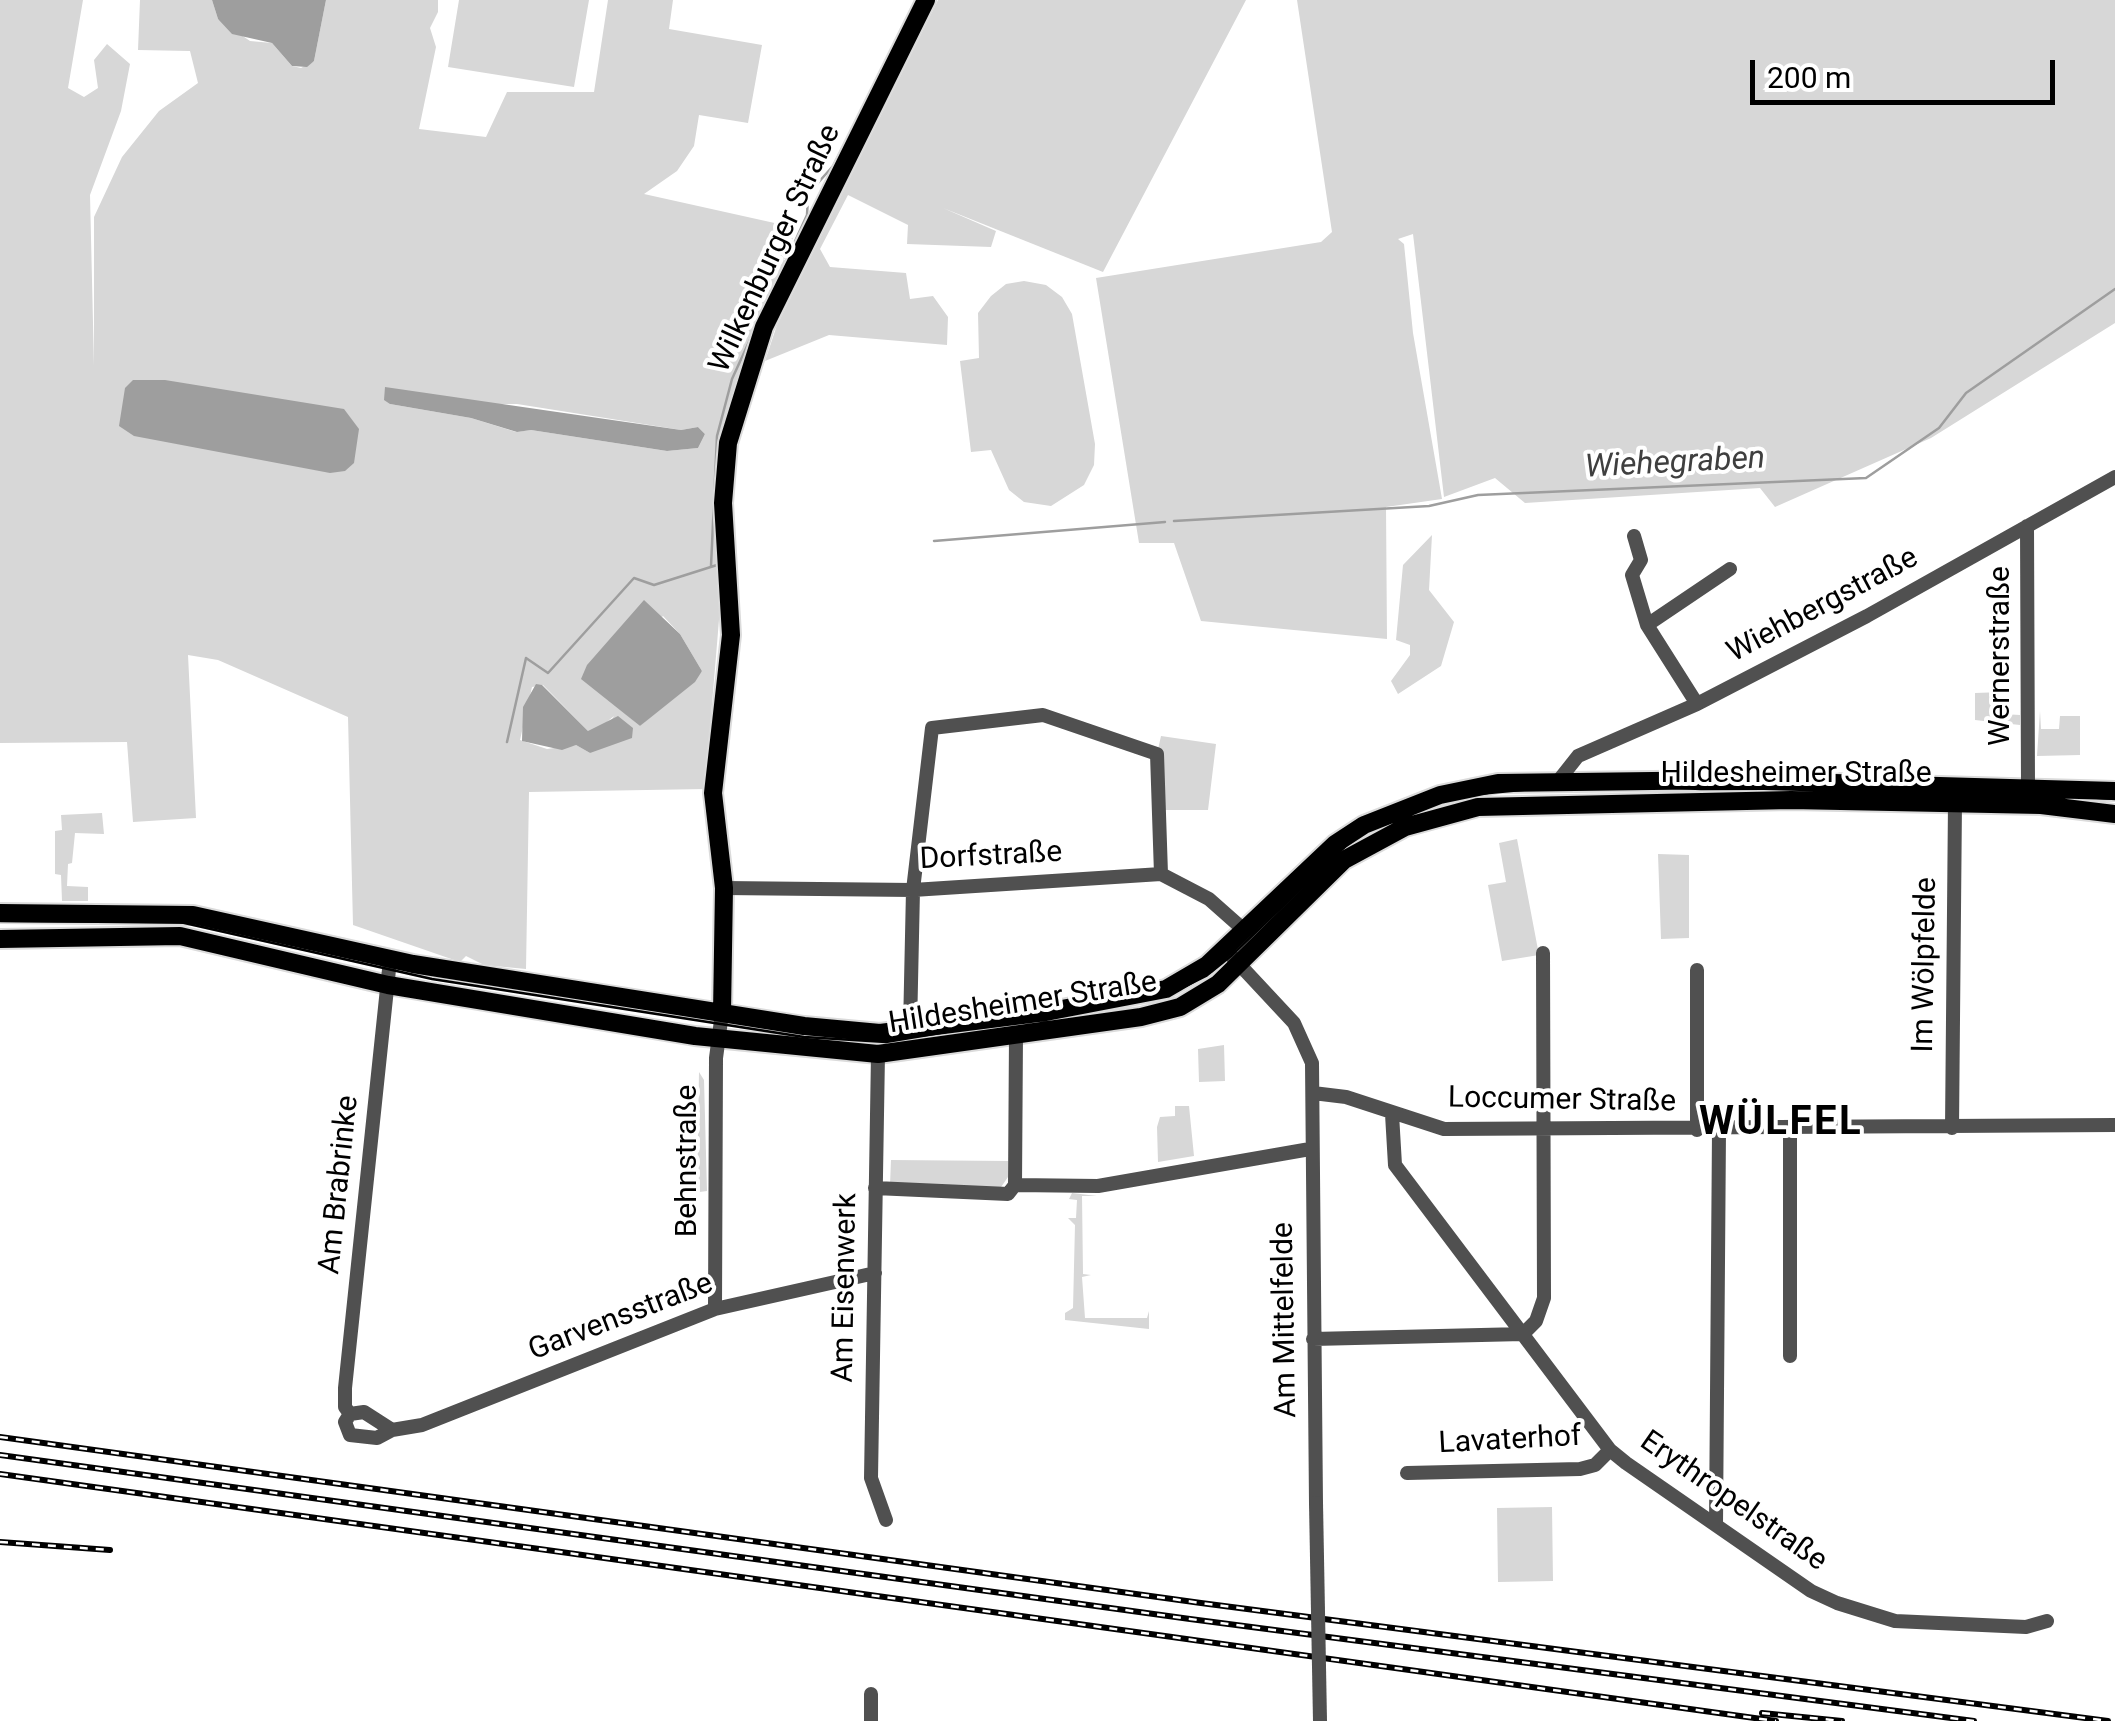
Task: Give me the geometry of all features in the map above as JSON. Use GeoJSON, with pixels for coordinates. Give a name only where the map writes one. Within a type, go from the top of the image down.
{"type":"FeatureCollection","features":[{"type":"Feature","properties":{"kind":"main road","name":"Wilkenburger Straße"},"geometry":{"type":"LineString","coordinates":[[722,1013],[724,888],[713,792],[731,634],[723,503],[731,430],[764,327],[926,0]]}},
{"type":"Feature","properties":{"kind":"main road","name":"Hildesheimer Straße"},"geometry":{"type":"LineString","coordinates":[[0,913],[194,915],[390,960],[722,1013],[880,1033],[1139,997],[1186,980],[1225,949],[1239,926],[1334,844],[1364,824],[1440,795],[1498,783],[1559,780],[2115,791]]}},
{"type":"Feature","properties":{"kind":"main road","name":"Hildesheimer Straße"},"geometry":{"type":"LineString","coordinates":[[0,939],[180,936],[388,985],[718,1038],[878,1054],[1141,1018],[1180,1007],[1215,986],[1344,860],[1372,841],[1454,812],[1504,804],[1572,802],[1955,802],[2115,814]]}},
{"type":"Feature","properties":{"kind":"street","name":"Wiehbergstraße"},"geometry":{"type":"LineString","coordinates":[[1559,780],[1578,756],[1697,704],[2115,477]]}},
{"type":"Feature","properties":{"kind":"street","name":"Wernerstraße"},"geometry":{"type":"LineString","coordinates":[[2027,526],[2028,787]]}},
{"type":"Feature","properties":{"kind":"street"},"geometry":{"type":"LineString","coordinates":[[1634,536],[1641,560],[1632,575],[1648,625],[1697,704]]}},
{"type":"Feature","properties":{"kind":"street"},"geometry":{"type":"LineString","coordinates":[[1648,625],[1730,569]]}},
{"type":"Feature","properties":{"kind":"street"},"geometry":{"type":"LineString","coordinates":[[910,1029],[913,890],[932,728],[1044,715],[1157,754],[1161,874],[1208,899],[1239,926]]}},
{"type":"Feature","properties":{"kind":"street","name":"Im Wölpfelde"},"geometry":{"type":"LineString","coordinates":[[1952,1128],[1955,802]]}},
{"type":"Feature","properties":{"kind":"street","name":"Dorfstraße"},"geometry":{"type":"LineString","coordinates":[[724,888],[913,890],[1161,874]]}},
{"type":"Feature","properties":{"kind":"street","name":"Am Mittelfelde"},"geometry":{"type":"LineString","coordinates":[[1225,949],[1294,1024],[1312,1063],[1310,1148],[1320,1721]]}},
{"type":"Feature","properties":{"kind":"street"},"geometry":{"type":"LineString","coordinates":[[1313,1339],[1523,1334],[1543,1308],[1543,953]]}},
{"type":"Feature","properties":{"kind":"street","name":"Am Brabrinke"},"geometry":{"type":"LineString","coordinates":[[350,1414],[345,1407],[345,1388],[390,960]]}},
{"type":"Feature","properties":{"kind":"street"},"geometry":{"type":"LineString","coordinates":[[1697,970],[1697,1130]]}},
{"type":"Feature","properties":{"kind":"street","name":"Behnstraße"},"geometry":{"type":"LineString","coordinates":[[714,1309],[718,1038],[722,1013]]}},
{"type":"Feature","properties":{"kind":"street"},"geometry":{"type":"LineString","coordinates":[[875,1188],[1008,1194],[1015,1185],[1016,1035]]}},
{"type":"Feature","properties":{"kind":"street","name":"Am Eisenwerk"},"geometry":{"type":"LineString","coordinates":[[878,1054],[871,1478],[886,1520]]}},
{"type":"Feature","properties":{"kind":"street","name":"Loccumer Straße"},"geometry":{"type":"LineString","coordinates":[[1314,1094],[1346,1098],[1444,1130],[2115,1125]]}},
{"type":"Feature","properties":{"kind":"street","name":"Erythropelstraße"},"geometry":{"type":"LineString","coordinates":[[1392,1114],[1395,1165],[1610,1450],[1810,1591],[1865,1614],[1895,1621],[2020,1627],[2047,1622]]}},
{"type":"Feature","properties":{"kind":"street"},"geometry":{"type":"LineString","coordinates":[[1790,1129],[1790,1356]]}},
{"type":"Feature","properties":{"kind":"street"},"geometry":{"type":"LineString","coordinates":[[1716,1525],[1720,1130]]}},
{"type":"Feature","properties":{"kind":"street"},"geometry":{"type":"LineString","coordinates":[[1015,1185],[1098,1186],[1310,1148]]}},
{"type":"Feature","properties":{"kind":"street","name":"Garvensstraße"},"geometry":{"type":"LineString","coordinates":[[350,1414],[346,1430],[355,1437],[376,1438],[392,1430],[422,1425],[714,1309],[875,1273]]}},
{"type":"Feature","properties":{"kind":"street"},"geometry":{"type":"LineString","coordinates":[[350,1414],[364,1412],[392,1430]]}},
{"type":"Feature","properties":{"kind":"street","name":"Lavaterhof"},"geometry":{"type":"LineString","coordinates":[[1407,1474],[1580,1469],[1595,1465],[1610,1450]]}},
{"type":"Feature","properties":{"kind":"street"},"geometry":{"type":"LineString","coordinates":[[870,1721],[872,1694]]}},
{"type":"Feature","properties":{"kind":"shaded area"},"geometry":{"type":"Polygon","coordinates":[[[0,0],[83,0],[68,88],[84,97],[98,88],[94,60],[107,44],[130,64],[121,111],[90,195],[94,366],[94,217],[122,157],[159,111],[198,83],[190,51],[138,50],[140,0],[212,0],[218,19],[250,41],[272,43],[292,66],[301,68],[314,61],[326,0],[438,0],[438,12],[430,28],[436,47],[419,129],[486,137],[507,92],[594,92],[608,0],[673,0],[669,29],[762,45],[748,123],[699,115],[694,146],[677,171],[644,194],[797,228],[784,260],[794,265],[737,402],[705,789],[529,792],[526,969],[484,965],[466,956],[460,962],[353,925],[348,717],[218,660],[188,655],[196,818],[133,822],[127,742],[0,743],[0,0]],[[390,404],[471,418],[516,432],[531,430],[667,451],[698,448],[705,434],[698,427],[681,430],[517,404],[390,404]],[[663,616],[590,684],[640,726],[702,671],[680,634],[663,616]],[[543,685],[532,687],[520,740],[547,749],[576,745],[590,753],[614,716],[596,731],[588,731],[543,685]]]}},
{"type":"Feature","properties":{"kind":"shaded area"},"geometry":{"type":"Polygon","coordinates":[[[212,0],[326,0],[314,61],[307,67],[292,66],[272,43],[232,34],[218,19],[212,0]]]}},
{"type":"Feature","properties":{"kind":"shaded area"},"geometry":{"type":"Polygon","coordinates":[[[459,0],[589,0],[574,87],[448,67],[459,0]]]}},
{"type":"Feature","properties":{"kind":"shaded area"},"geometry":{"type":"Polygon","coordinates":[[[938,0],[1246,0],[1103,272],[943,208],[996,231],[991,247],[907,244],[908,225],[848,195],[820,249],[830,267],[906,273],[910,299],[933,296],[948,317],[947,345],[829,335],[765,361],[777,325],[938,0]]]}},
{"type":"Feature","properties":{"kind":"shaded area"},"geometry":{"type":"Polygon","coordinates":[[[1297,0],[2115,0],[2115,323],[1931,438],[1775,507],[1760,488],[1525,503],[1495,478],[1444,497],[1413,234],[1398,239],[1404,244],[1413,333],[1442,499],[1386,507],[1387,639],[1201,621],[1174,543],[1139,543],[1096,278],[1321,242],[1332,232],[1297,0]]]}},
{"type":"Feature","properties":{"kind":"shaded area"},"geometry":{"type":"Polygon","coordinates":[[[1024,281],[1046,285],[1062,297],[1072,314],[1095,444],[1094,465],[1084,485],[1051,506],[1024,502],[1009,490],[991,450],[971,452],[960,361],[979,358],[978,313],[991,296],[1006,284],[1024,281]]]}},
{"type":"Feature","properties":{"kind":"shaded area"},"geometry":{"type":"Polygon","coordinates":[[[133,380],[165,380],[344,409],[359,429],[354,463],[345,471],[330,473],[134,436],[119,426],[125,388],[133,380]]]}},
{"type":"Feature","properties":{"kind":"shaded area"},"geometry":{"type":"Polygon","coordinates":[[[385,387],[681,430],[698,427],[705,434],[698,448],[667,451],[531,430],[517,432],[471,418],[390,404],[384,400],[385,387]]]}},
{"type":"Feature","properties":{"kind":"shaded area"},"geometry":{"type":"Polygon","coordinates":[[[1432,535],[1429,590],[1454,622],[1441,666],[1398,694],[1391,681],[1410,655],[1410,645],[1396,640],[1403,565],[1432,535]]]}},
{"type":"Feature","properties":{"kind":"shaded area"},"geometry":{"type":"Polygon","coordinates":[[[644,600],[680,634],[702,671],[695,682],[640,726],[581,679],[587,665],[644,600]]]}},
{"type":"Feature","properties":{"kind":"shaded area"},"geometry":{"type":"Polygon","coordinates":[[[536,684],[542,685],[588,731],[618,716],[633,728],[632,738],[590,753],[576,745],[562,750],[522,741],[523,707],[536,684]]]}},
{"type":"Feature","properties":{"kind":"shaded area"},"geometry":{"type":"Polygon","coordinates":[[[2003,692],[2003,714],[2020,715],[2020,725],[1975,720],[1975,693],[2003,692]]]}},
{"type":"Feature","properties":{"kind":"shaded area"},"geometry":{"type":"Polygon","coordinates":[[[2040,711],[2041,729],[2059,729],[2060,716],[2080,716],[2080,755],[2037,756],[2040,711]]]}},
{"type":"Feature","properties":{"kind":"shaded area"},"geometry":{"type":"Polygon","coordinates":[[[1161,736],[1216,744],[1208,810],[1159,810],[1157,754],[1161,736]]]}},
{"type":"Feature","properties":{"kind":"shaded area"},"geometry":{"type":"Polygon","coordinates":[[[102,813],[104,834],[75,833],[72,863],[68,864],[67,886],[88,887],[88,901],[62,901],[61,875],[55,874],[55,831],[62,830],[61,815],[102,813]]]}},
{"type":"Feature","properties":{"kind":"shaded area"},"geometry":{"type":"Polygon","coordinates":[[[1517,839],[1539,955],[1502,961],[1488,885],[1506,882],[1499,843],[1517,839]]]}},
{"type":"Feature","properties":{"kind":"shaded area"},"geometry":{"type":"Polygon","coordinates":[[[1658,854],[1689,855],[1689,938],[1661,939],[1658,854]]]}},
{"type":"Feature","properties":{"kind":"shaded area"},"geometry":{"type":"Polygon","coordinates":[[[1224,1045],[1225,1081],[1199,1082],[1198,1049],[1224,1045]]]}},
{"type":"Feature","properties":{"kind":"shaded area"},"geometry":{"type":"Polygon","coordinates":[[[699,1072],[704,1080],[707,1191],[692,1193],[688,1189],[697,1188],[699,1072]]]}},
{"type":"Feature","properties":{"kind":"shaded area"},"geometry":{"type":"Polygon","coordinates":[[[1175,1106],[1189,1106],[1194,1156],[1158,1162],[1160,1117],[1175,1116],[1175,1106]]]}},
{"type":"Feature","properties":{"kind":"shaded area"},"geometry":{"type":"Polygon","coordinates":[[[891,1160],[1008,1161],[1008,1177],[999,1190],[890,1185],[891,1160]]]}},
{"type":"Feature","properties":{"kind":"shaded area"},"geometry":{"type":"Polygon","coordinates":[[[1072,1193],[1097,1196],[1082,1196],[1083,1274],[1091,1275],[1082,1277],[1085,1318],[1147,1318],[1149,1311],[1149,1329],[1065,1320],[1065,1313],[1073,1308],[1075,1225],[1068,1218],[1076,1218],[1077,1200],[1069,1199],[1072,1193]]]}},
{"type":"Feature","properties":{"kind":"shaded area"},"geometry":{"type":"Polygon","coordinates":[[[1552,1507],[1553,1581],[1498,1582],[1497,1508],[1552,1507]]]}},
{"type":"Feature","properties":{"kind":"waterway"},"geometry":{"type":"LineString","coordinates":[[817,184],[833,166],[856,122]]}},
{"type":"Feature","properties":{"kind":"waterway"},"geometry":{"type":"LineString","coordinates":[[711,566],[717,436],[732,379],[807,215],[808,197]]}},
{"type":"Feature","properties":{"kind":"waterway","name":"Wiehegraben"},"geometry":{"type":"LineString","coordinates":[[1174,521],[1429,506],[1478,495],[1866,478],[1939,428],[1966,393],[2115,289]]}},
{"type":"Feature","properties":{"kind":"waterway","name":"Wiehegraben"},"geometry":{"type":"LineString","coordinates":[[934,541],[1165,522]]}},
{"type":"Feature","properties":{"kind":"waterway"},"geometry":{"type":"LineString","coordinates":[[507,742],[526,658],[548,673],[634,578],[654,585],[717,565]]}},
{"type":"Feature","properties":{"kind":"tram line"},"geometry":{"type":"LineString","coordinates":[[0,921],[180,922],[432,979],[804,1037],[886,1042],[1168,995],[1206,976],[1231,956],[1354,838],[1401,814],[1457,796],[1586,784],[1701,789],[1953,788],[2115,799]]}},
{"type":"Feature","properties":{"kind":"railway"},"geometry":{"type":"LineString","coordinates":[[0,1437],[1201,1603],[2108,1721]]}},
{"type":"Feature","properties":{"kind":"railway"},"geometry":{"type":"LineString","coordinates":[[0,1455],[1190,1619],[1974,1721]]}},
{"type":"Feature","properties":{"kind":"railway"},"geometry":{"type":"LineString","coordinates":[[0,1474],[1776,1721]]}},
{"type":"Feature","properties":{"kind":"railway"},"geometry":{"type":"LineString","coordinates":[[0,1542],[110,1550]]}},
{"type":"Feature","properties":{"kind":"railway"},"geometry":{"type":"LineString","coordinates":[[1762,1713],[1842,1721]]}},
{"type":"Feature","properties":{"kind":"district","name":"WÜLFEL"},"geometry":{"type":"Point","coordinates":[1781,1124]}}]}
